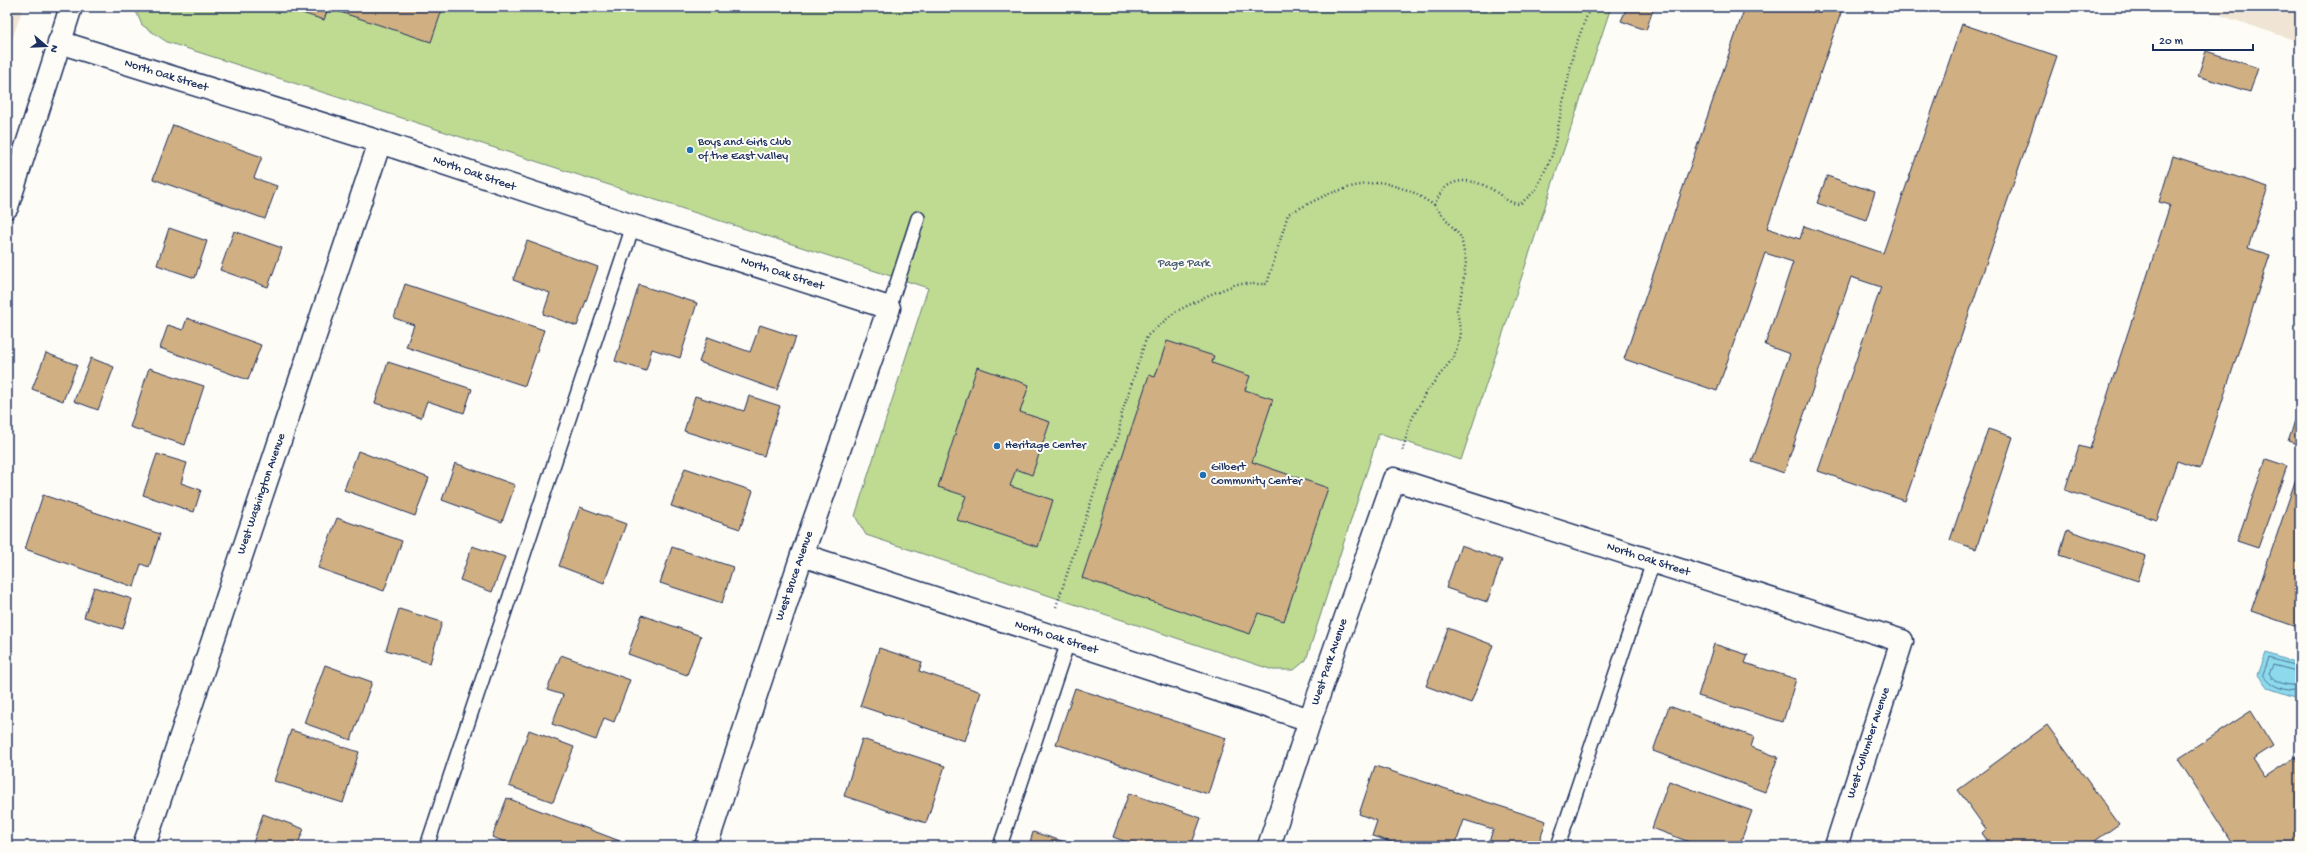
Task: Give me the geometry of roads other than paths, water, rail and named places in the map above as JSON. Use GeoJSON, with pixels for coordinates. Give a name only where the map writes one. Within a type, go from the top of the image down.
{"type":"FeatureCollection","features":[{"type":"Feature","properties":{"kind":"street"},"geometry":{"type":"LineString","coordinates":[[7,207],[71,7]]}},
{"type":"Feature","properties":{"kind":"street","name":"North Oak Street"},"geometry":{"type":"LineString","coordinates":[[59,42],[380,142],[633,226],[889,308]]}},
{"type":"Feature","properties":{"kind":"street","name":"West Washington Avenue"},"geometry":{"type":"LineString","coordinates":[[144,846],[380,142]]}},
{"type":"Feature","properties":{"kind":"street","name":"West Bruce Avenue"},"geometry":{"type":"LineString","coordinates":[[706,846],[802,555],[889,308]]}},
{"type":"Feature","properties":{"kind":"street","name":"North Oak Street"},"geometry":{"type":"LineString","coordinates":[[1394,479],[1902,641]]}},
{"type":"Feature","properties":{"kind":"street","name":"West Park Avenue"},"geometry":{"type":"LineString","coordinates":[[1270,846],[1310,720],[1394,479]]}},
{"type":"Feature","properties":{"kind":"street","name":"North Oak Street"},"geometry":{"type":"LineString","coordinates":[[802,555],[1310,720]]}},
{"type":"Feature","properties":{"kind":"street","name":"West Cullumber Avenue"},"geometry":{"type":"LineString","coordinates":[[1836,846],[1902,641]]}},
{"type":"Feature","properties":{"kind":"lane"},"geometry":{"type":"LineString","coordinates":[[889,308],[918,218]]}},
{"type":"Feature","properties":{"kind":"lane"},"geometry":{"type":"LineString","coordinates":[[427,846],[633,226]]}},
{"type":"Feature","properties":{"kind":"lane"},"geometry":{"type":"LineString","coordinates":[[1558,846],[1653,562]]}},
{"type":"Feature","properties":{"kind":"lane"},"geometry":{"type":"LineString","coordinates":[[1000,846],[1068,642]]}},
{"type":"Feature","properties":{"kind":"water"},"geometry":{"type":"Polygon","coordinates":[[[2266,653],[2300,664],[2300,693],[2295,697],[2268,688],[2258,675],[2266,653]]]}},
{"type":"Feature","properties":{"kind":"place","name":"Boys and Girls Club of the East Valley"},"geometry":{"type":"Point","coordinates":[690,150]}},
{"type":"Feature","properties":{"kind":"place","name":"Heritage Center"},"geometry":{"type":"Point","coordinates":[997,446]}},
{"type":"Feature","properties":{"kind":"place","name":"Gilbert Community Center"},"geometry":{"type":"Point","coordinates":[1203,475]}},
{"type":"Feature","properties":{"kind":"park label","name":"Page Park"},"geometry":{"type":"Point","coordinates":[1184,264]}}]}
